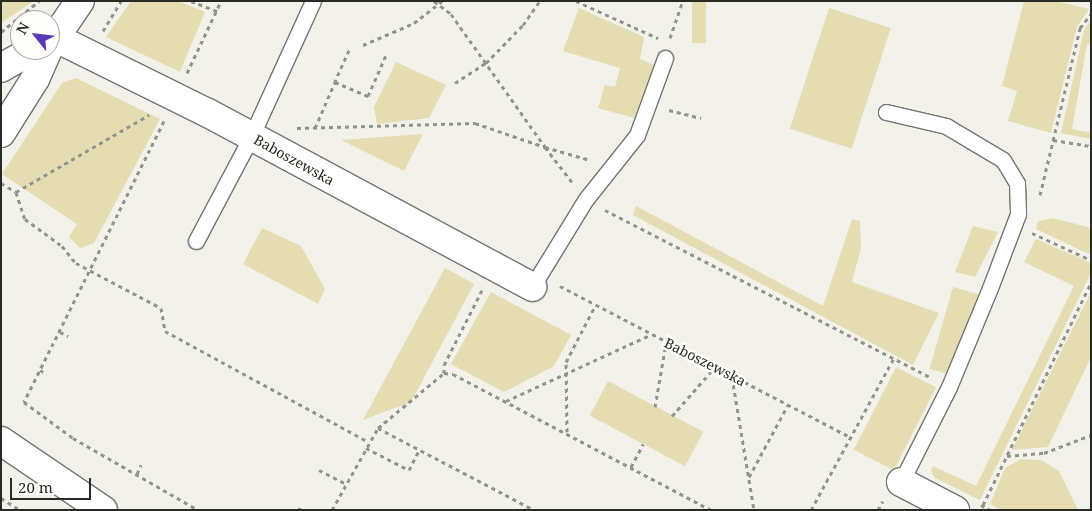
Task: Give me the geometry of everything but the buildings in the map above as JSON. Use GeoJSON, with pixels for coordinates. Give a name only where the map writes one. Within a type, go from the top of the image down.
{"type":"FeatureCollection","features":[{"type":"Feature","properties":{"kind":"street"},"geometry":{"type":"LineString","coordinates":[[60,27],[80,1]]}},
{"type":"Feature","properties":{"kind":"street","name":"Baboszewska"},"geometry":{"type":"LineString","coordinates":[[60,51],[166,104],[255,128],[532,287]]}},
{"type":"Feature","properties":{"kind":"street"},"geometry":{"type":"LineString","coordinates":[[1,68],[16,60]]}},
{"type":"Feature","properties":{"kind":"street"},"geometry":{"type":"LineString","coordinates":[[1,133],[35,79],[42,60]]}},
{"type":"Feature","properties":{"kind":"street"},"geometry":{"type":"LineString","coordinates":[[1,441],[103,510]]}},
{"type":"Feature","properties":{"kind":"street"},"geometry":{"type":"LineString","coordinates":[[901,482],[955,510]]}},
{"type":"Feature","properties":{"kind":"lane"},"geometry":{"type":"LineString","coordinates":[[196,241],[255,128],[313,1]]}},
{"type":"Feature","properties":{"kind":"lane"},"geometry":{"type":"LineString","coordinates":[[532,287],[586,199],[637,135],[664,58]]}},
{"type":"Feature","properties":{"kind":"lane"},"geometry":{"type":"LineString","coordinates":[[886,112],[946,126],[1002,160],[1017,183],[1018,214],[949,387],[901,482]]}},
{"type":"Feature","properties":{"kind":"path"},"geometry":{"type":"LineString","coordinates":[[1,32],[39,1]]}},
{"type":"Feature","properties":{"kind":"path"},"geometry":{"type":"LineString","coordinates":[[101,34],[121,1]]}},
{"type":"Feature","properties":{"kind":"path"},"geometry":{"type":"LineString","coordinates":[[191,1],[217,11]]}},
{"type":"Feature","properties":{"kind":"path"},"geometry":{"type":"LineString","coordinates":[[198,510],[73,438],[24,402],[90,270],[166,104],[221,1]]}},
{"type":"Feature","properties":{"kind":"path"},"geometry":{"type":"LineString","coordinates":[[434,1],[441,2],[452,14],[545,147],[586,199],[949,387]]}},
{"type":"Feature","properties":{"kind":"path"},"geometry":{"type":"LineString","coordinates":[[455,83],[486,63],[524,25],[540,1]]}},
{"type":"Feature","properties":{"kind":"path"},"geometry":{"type":"LineString","coordinates":[[576,1],[647,33]]}},
{"type":"Feature","properties":{"kind":"path"},"geometry":{"type":"LineString","coordinates":[[664,58],[684,1]]}},
{"type":"Feature","properties":{"kind":"path"},"geometry":{"type":"LineString","coordinates":[[363,45],[414,23],[441,2]]}},
{"type":"Feature","properties":{"kind":"path"},"geometry":{"type":"LineString","coordinates":[[315,128],[349,50]]}},
{"type":"Feature","properties":{"kind":"path"},"geometry":{"type":"LineString","coordinates":[[335,82],[368,96],[386,55]]}},
{"type":"Feature","properties":{"kind":"path"},"geometry":{"type":"LineString","coordinates":[[16,192],[166,104]]}},
{"type":"Feature","properties":{"kind":"path"},"geometry":{"type":"LineString","coordinates":[[255,128],[280,129],[475,123],[545,147],[612,166]]}},
{"type":"Feature","properties":{"kind":"path"},"geometry":{"type":"LineString","coordinates":[[1053,140],[1091,146]]}},
{"type":"Feature","properties":{"kind":"path"},"geometry":{"type":"LineString","coordinates":[[1,183],[16,192],[25,220],[90,270],[161,308],[165,331],[369,442]]}},
{"type":"Feature","properties":{"kind":"path"},"geometry":{"type":"LineString","coordinates":[[1031,233],[1091,260]]}},
{"type":"Feature","properties":{"kind":"path"},"geometry":{"type":"LineString","coordinates":[[982,506],[1091,283]]}},
{"type":"Feature","properties":{"kind":"path","name":"Baboszewska"},"geometry":{"type":"LineString","coordinates":[[560,286],[594,306],[852,438]]}},
{"type":"Feature","properties":{"kind":"path"},"geometry":{"type":"LineString","coordinates":[[444,373],[444,365],[484,287]]}},
{"type":"Feature","properties":{"kind":"path"},"geometry":{"type":"LineString","coordinates":[[567,433],[566,362],[594,306]]}},
{"type":"Feature","properties":{"kind":"path"},"geometry":{"type":"LineString","coordinates":[[60,332],[68,336]]}},
{"type":"Feature","properties":{"kind":"path"},"geometry":{"type":"LineString","coordinates":[[506,402],[650,335]]}},
{"type":"Feature","properties":{"kind":"path"},"geometry":{"type":"LineString","coordinates":[[655,406],[666,342]]}},
{"type":"Feature","properties":{"kind":"path"},"geometry":{"type":"LineString","coordinates":[[811,510],[894,358]]}},
{"type":"Feature","properties":{"kind":"path"},"geometry":{"type":"LineString","coordinates":[[672,416],[715,367]]}},
{"type":"Feature","properties":{"kind":"path"},"geometry":{"type":"LineString","coordinates":[[40,370],[48,374]]}},
{"type":"Feature","properties":{"kind":"path"},"geometry":{"type":"LineString","coordinates":[[444,373],[567,433],[711,510]]}},
{"type":"Feature","properties":{"kind":"path"},"geometry":{"type":"LineString","coordinates":[[332,510],[378,428],[444,373]]}},
{"type":"Feature","properties":{"kind":"path"},"geometry":{"type":"LineString","coordinates":[[732,376],[754,510]]}},
{"type":"Feature","properties":{"kind":"path"},"geometry":{"type":"LineString","coordinates":[[749,477],[788,405]]}},
{"type":"Feature","properties":{"kind":"path"},"geometry":{"type":"LineString","coordinates":[[378,428],[534,510]]}},
{"type":"Feature","properties":{"kind":"path"},"geometry":{"type":"LineString","coordinates":[[1007,456],[1044,453],[1091,435]]}},
{"type":"Feature","properties":{"kind":"path"},"geometry":{"type":"LineString","coordinates":[[631,467],[643,444]]}},
{"type":"Feature","properties":{"kind":"path"},"geometry":{"type":"LineString","coordinates":[[366,448],[409,470],[419,450]]}},
{"type":"Feature","properties":{"kind":"path"},"geometry":{"type":"LineString","coordinates":[[137,474],[141,465]]}},
{"type":"Feature","properties":{"kind":"path"},"geometry":{"type":"LineString","coordinates":[[319,470],[346,484]]}},
{"type":"Feature","properties":{"kind":"path"},"geometry":{"type":"LineString","coordinates":[[1,498],[20,510]]}},
{"type":"Feature","properties":{"kind":"shaded area"},"geometry":{"type":"Polygon","coordinates":[[[1,1],[34,1],[20,10],[10,10],[10,17],[1,23],[1,1]]]}},
{"type":"Feature","properties":{"kind":"shaded area"},"geometry":{"type":"Polygon","coordinates":[[[131,1],[178,1],[205,12],[180,72],[106,37],[131,1]]]}},
{"type":"Feature","properties":{"kind":"shaded area"},"geometry":{"type":"Polygon","coordinates":[[[692,1],[706,1],[706,43],[692,43],[692,1]]]}},
{"type":"Feature","properties":{"kind":"shaded area"},"geometry":{"type":"Polygon","coordinates":[[[1024,1],[1056,1],[1089,9],[1077,27],[1051,133],[1008,121],[1017,91],[1002,86],[1024,1]]]}},
{"type":"Feature","properties":{"kind":"shaded area"},"geometry":{"type":"Polygon","coordinates":[[[579,8],[644,37],[640,59],[654,65],[634,118],[598,108],[605,85],[615,87],[620,68],[563,51],[579,8]]]}},
{"type":"Feature","properties":{"kind":"shaded area"},"geometry":{"type":"Polygon","coordinates":[[[829,8],[891,28],[852,149],[790,129],[829,8]]]}},
{"type":"Feature","properties":{"kind":"shaded area"},"geometry":{"type":"Polygon","coordinates":[[[1091,20],[1091,45],[1087,44],[1072,129],[1091,133],[1091,139],[1061,133],[1084,30],[1091,20]]]}},
{"type":"Feature","properties":{"kind":"shaded area"},"geometry":{"type":"Polygon","coordinates":[[[396,62],[446,85],[429,118],[377,124],[374,107],[396,62]]]}},
{"type":"Feature","properties":{"kind":"shaded area"},"geometry":{"type":"Polygon","coordinates":[[[76,78],[160,119],[94,243],[80,248],[69,237],[77,224],[2,174],[62,83],[76,78]]]}},
{"type":"Feature","properties":{"kind":"shaded area"},"geometry":{"type":"Polygon","coordinates":[[[423,134],[404,171],[341,140],[423,134]]]}},
{"type":"Feature","properties":{"kind":"shaded area"},"geometry":{"type":"Polygon","coordinates":[[[636,206],[823,306],[852,219],[860,221],[861,248],[852,282],[939,313],[913,365],[633,215],[636,206]]]}},
{"type":"Feature","properties":{"kind":"shaded area"},"geometry":{"type":"Polygon","coordinates":[[[1053,218],[1091,228],[1091,255],[1036,229],[1038,221],[1053,218]]]}},
{"type":"Feature","properties":{"kind":"shaded area"},"geometry":{"type":"Polygon","coordinates":[[[973,226],[998,232],[975,277],[955,272],[973,226]]]}},
{"type":"Feature","properties":{"kind":"shaded area"},"geometry":{"type":"Polygon","coordinates":[[[262,228],[301,246],[325,289],[318,304],[243,264],[262,228]]]}},
{"type":"Feature","properties":{"kind":"shaded area"},"geometry":{"type":"Polygon","coordinates":[[[1036,239],[1091,263],[1091,273],[980,500],[935,478],[931,471],[933,466],[976,486],[1074,286],[1024,262],[1036,239]]]}},
{"type":"Feature","properties":{"kind":"shaded area"},"geometry":{"type":"Polygon","coordinates":[[[445,268],[474,284],[411,402],[363,420],[445,268]]]}},
{"type":"Feature","properties":{"kind":"shaded area"},"geometry":{"type":"Polygon","coordinates":[[[953,287],[981,295],[957,377],[930,369],[953,287]]]}},
{"type":"Feature","properties":{"kind":"shaded area"},"geometry":{"type":"Polygon","coordinates":[[[491,292],[571,335],[554,366],[504,392],[451,364],[491,292]]]}},
{"type":"Feature","properties":{"kind":"shaded area"},"geometry":{"type":"Polygon","coordinates":[[[1091,292],[1091,357],[1048,447],[1012,450],[1091,292]]]}},
{"type":"Feature","properties":{"kind":"shaded area"},"geometry":{"type":"Polygon","coordinates":[[[896,367],[936,387],[894,470],[854,450],[896,367]]]}},
{"type":"Feature","properties":{"kind":"shaded area"},"geometry":{"type":"Polygon","coordinates":[[[608,381],[703,432],[685,466],[590,415],[608,381]]]}},
{"type":"Feature","properties":{"kind":"shaded area"},"geometry":{"type":"Polygon","coordinates":[[[1021,459],[1041,460],[1059,471],[1078,510],[1001,510],[990,504],[1005,468],[1021,459]]]}}]}
